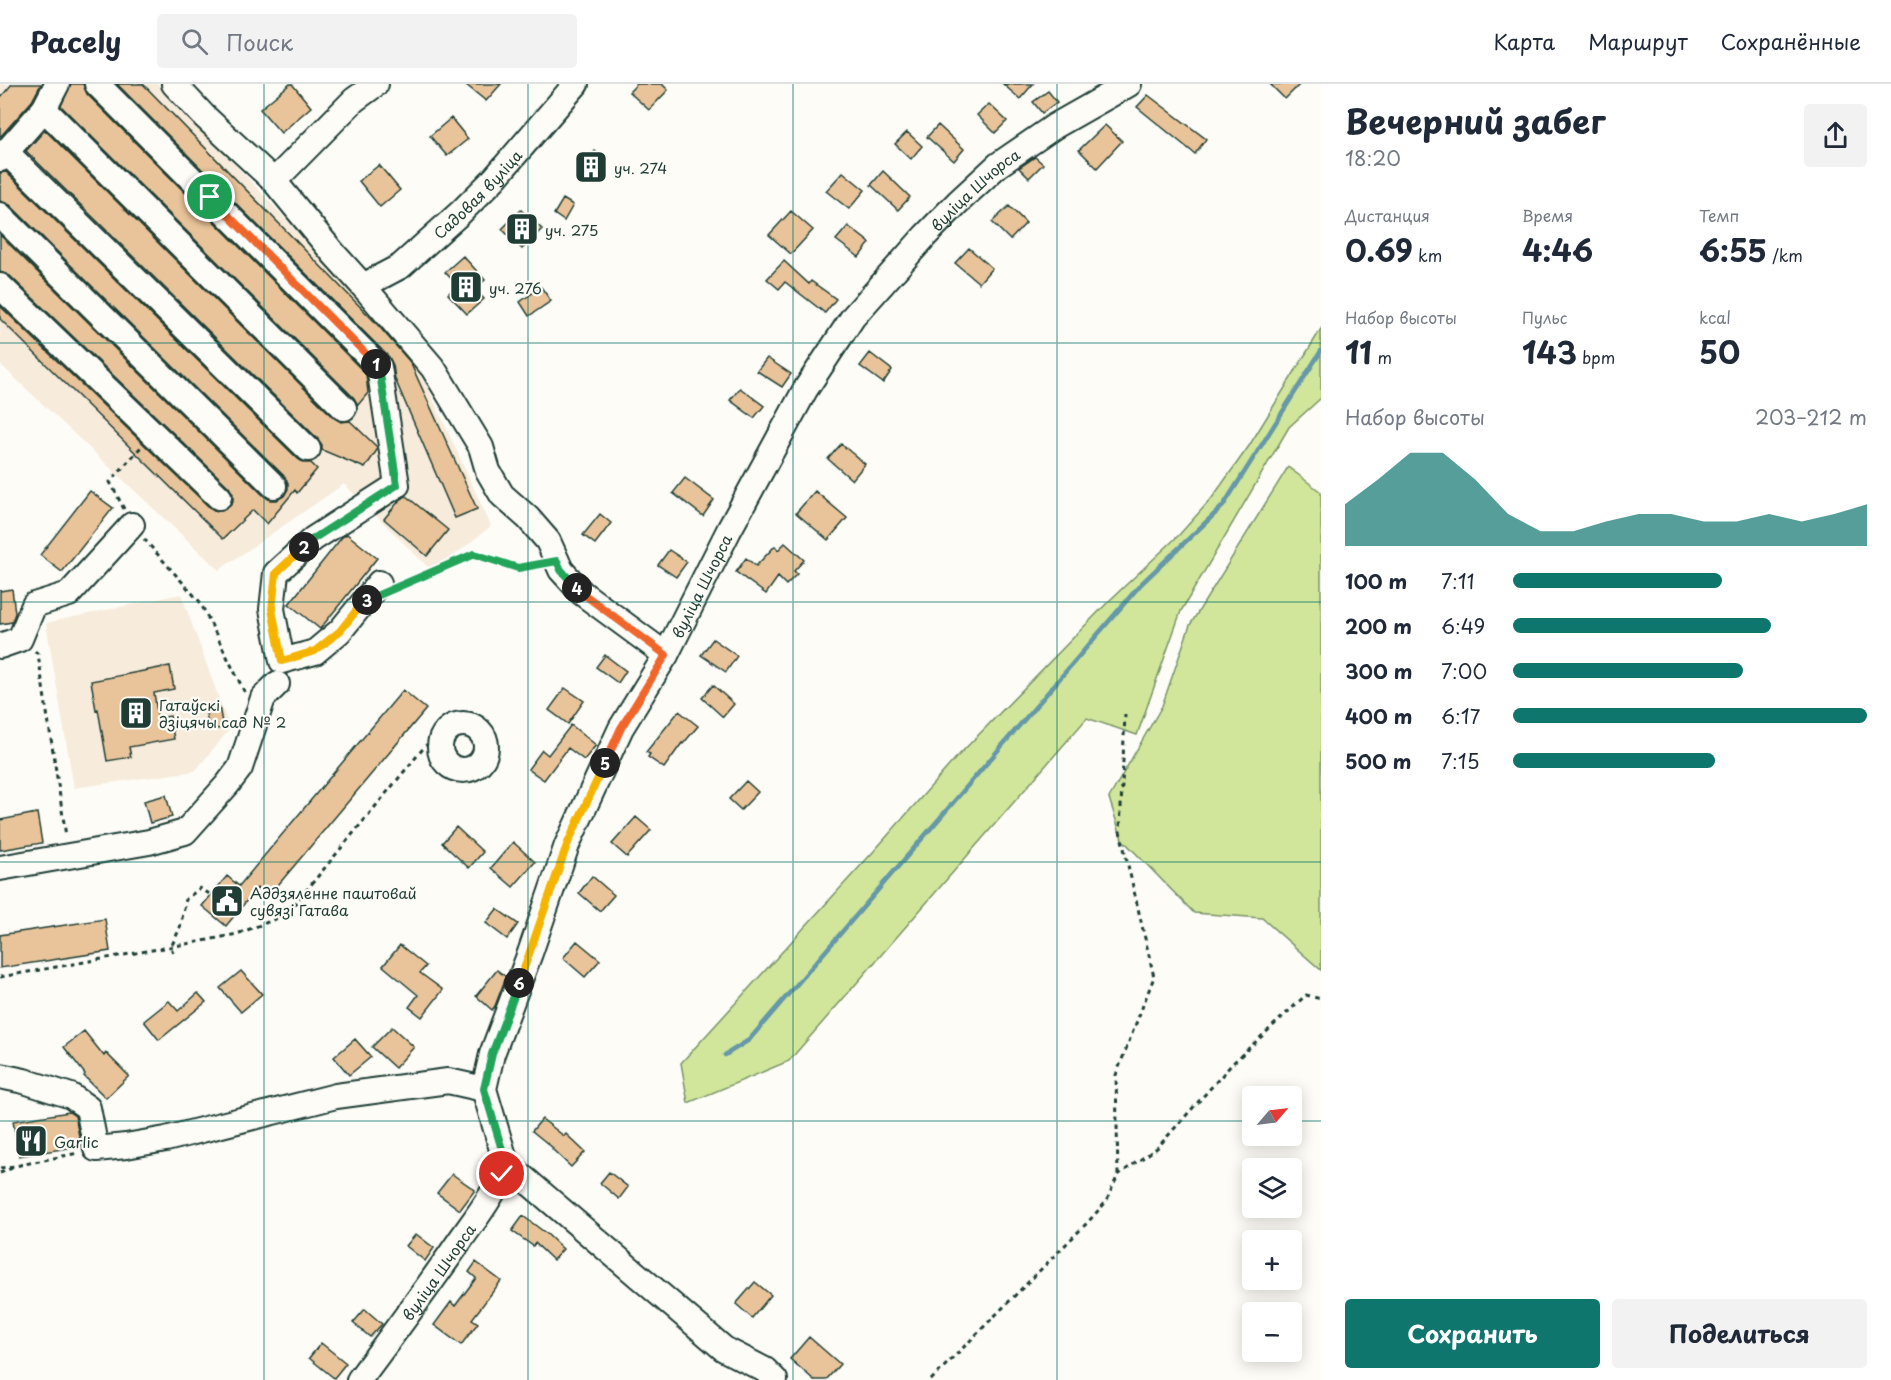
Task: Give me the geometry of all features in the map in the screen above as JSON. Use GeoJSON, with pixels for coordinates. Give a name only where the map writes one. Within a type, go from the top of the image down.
{"type":"FeatureCollection","features":[{"type":"Feature","properties":{"kind":"street"},"geometry":{"type":"LineString","coordinates":[[57,84],[44,109],[3,155],[308,449]]}},
{"type":"Feature","properties":{"kind":"street"},"geometry":{"type":"LineString","coordinates":[[98,84],[379,367],[397,485],[313,539],[276,573],[272,609],[282,661],[315,651],[340,631],[386,586]]}},
{"type":"Feature","properties":{"kind":"street"},"geometry":{"type":"LineString","coordinates":[[174,84],[204,116],[274,181],[433,368],[480,447],[488,471],[502,495],[528,518],[548,542],[561,570],[582,593],[666,655]]}},
{"type":"Feature","properties":{"kind":"street"},"geometry":{"type":"LineString","coordinates":[[274,181],[354,100],[376,84]]}},
{"type":"Feature","properties":{"kind":"street","name":"Садовая вуліца"},"geometry":{"type":"LineString","coordinates":[[363,286],[401,266],[459,213],[494,179],[576,84]]}},
{"type":"Feature","properties":{"kind":"street","name":"вуліца Шчорса"},"geometry":{"type":"LineString","coordinates":[[359,1380],[491,1197],[506,1163],[484,1089],[492,1054],[530,954],[567,845],[621,728],[666,655],[729,530],[806,390],[854,317],[925,236],[998,165],[1055,126],[1129,84]]}},
{"type":"Feature","properties":{"kind":"street"},"geometry":{"type":"LineString","coordinates":[[44,109],[344,408]]}},
{"type":"Feature","properties":{"kind":"street"},"geometry":{"type":"LineString","coordinates":[[0,214],[274,486]]}},
{"type":"Feature","properties":{"kind":"street"},"geometry":{"type":"LineString","coordinates":[[0,286],[219,497]]}},
{"type":"Feature","properties":{"kind":"street"},"geometry":{"type":"LineString","coordinates":[[10,643],[34,605],[69,594],[132,525]]}},
{"type":"Feature","properties":{"kind":"street"},"geometry":{"type":"LineString","coordinates":[[0,868],[149,842],[185,832],[240,768],[263,698],[277,684]]}},
{"type":"Feature","properties":{"kind":"street"},"geometry":{"type":"LineString","coordinates":[[0,1076],[71,1096],[88,1108],[96,1149],[166,1139],[336,1096],[448,1081],[484,1089]]}},
{"type":"Feature","properties":{"kind":"street"},"geometry":{"type":"LineString","coordinates":[[506,1163],[724,1349],[765,1370],[775,1380]]}},
{"type":"Feature","properties":{"kind":"path"},"geometry":{"type":"LineString","coordinates":[[152,434],[110,482],[132,525],[200,602],[258,715]]}},
{"type":"Feature","properties":{"kind":"path"},"geometry":{"type":"LineString","coordinates":[[386,586],[474,554],[518,568],[557,561]]}},
{"type":"Feature","properties":{"kind":"path"},"geometry":{"type":"LineString","coordinates":[[10,643],[38,654],[69,857]]}},
{"type":"Feature","properties":{"kind":"path"},"geometry":{"type":"LineString","coordinates":[[931,1380],[1087,1223],[1106,1202],[1118,1175],[1116,1075],[1154,976],[1120,831],[1125,714]]}},
{"type":"Feature","properties":{"kind":"path"},"geometry":{"type":"LineString","coordinates":[[0,977],[237,934],[286,915],[426,745],[432,751]]}},
{"type":"Feature","properties":{"kind":"path"},"geometry":{"type":"LineString","coordinates":[[173,953],[171,947],[180,928],[186,900],[200,888],[211,895]]}},
{"type":"Feature","properties":{"kind":"path"},"geometry":{"type":"LineString","coordinates":[[1118,1175],[1157,1148],[1233,1063],[1306,995],[1321,999]]}},
{"type":"Feature","properties":{"kind":"path"},"geometry":{"type":"LineString","coordinates":[[0,1168],[96,1149]]}},
{"type":"Feature","properties":{"kind":"path"},"geometry":{"type":"LineString","coordinates":[[0,1173],[15,1166]]}},
{"type":"Feature","properties":{"kind":"shaded area"},"geometry":{"type":"Polygon","coordinates":[[[0,84],[159,84],[412,353],[491,526],[433,572],[344,484],[219,570],[0,364],[0,84]]]}},
{"type":"Feature","properties":{"kind":"shaded area"},"geometry":{"type":"Polygon","coordinates":[[[181,594],[230,729],[195,771],[74,788],[46,623],[181,594]]]}},
{"type":"Feature","properties":{"kind":"green space"},"geometry":{"type":"Polygon","coordinates":[[[1321,329],[1321,398],[1289,427],[1181,611],[1137,735],[1087,718],[789,1061],[688,1103],[681,1063],[955,759],[1110,600],[1179,535],[1212,498],[1249,446],[1321,329]]]}},
{"type":"Feature","properties":{"kind":"green space"},"geometry":{"type":"Polygon","coordinates":[[[1288,467],[1321,492],[1321,970],[1262,918],[1194,913],[1122,839],[1109,798],[1162,706],[1190,625],[1288,467]]]}},
{"type":"Feature","properties":{"kind":"building"},"geometry":{"type":"Polygon","coordinates":[[[12,84],[41,84],[32,101],[0,137],[0,98],[12,84]]]}},
{"type":"Feature","properties":{"kind":"building"},"geometry":{"type":"Polygon","coordinates":[[[71,84],[83,84],[87,94],[366,374],[368,393],[358,405],[354,398],[61,106],[71,84]]]}},
{"type":"Feature","properties":{"kind":"building"},"geometry":{"type":"Polygon","coordinates":[[[117,84],[143,84],[376,323],[410,362],[477,509],[455,518],[395,379],[389,357],[117,84]]]}},
{"type":"Feature","properties":{"kind":"building"},"geometry":{"type":"Polygon","coordinates":[[[290,84],[311,107],[281,133],[260,109],[290,84]]]}},
{"type":"Feature","properties":{"kind":"building"},"geometry":{"type":"Polygon","coordinates":[[[465,84],[501,84],[486,101],[465,84]]]}},
{"type":"Feature","properties":{"kind":"building"},"geometry":{"type":"Polygon","coordinates":[[[637,84],[662,84],[668,90],[649,110],[629,92],[637,84]]]}},
{"type":"Feature","properties":{"kind":"building"},"geometry":{"type":"Polygon","coordinates":[[[1003,84],[1033,84],[1020,99],[1003,84]]]}},
{"type":"Feature","properties":{"kind":"building"},"geometry":{"type":"Polygon","coordinates":[[[1270,84],[1300,84],[1285,99],[1270,84]]]}},
{"type":"Feature","properties":{"kind":"building"},"geometry":{"type":"Polygon","coordinates":[[[1048,91],[1057,102],[1042,113],[1033,102],[1048,91]]]}},
{"type":"Feature","properties":{"kind":"building"},"geometry":{"type":"Polygon","coordinates":[[[1148,95],[1206,139],[1195,154],[1137,107],[1148,95]]]}},
{"type":"Feature","properties":{"kind":"building"},"geometry":{"type":"Polygon","coordinates":[[[989,104],[1007,121],[995,133],[977,115],[989,104]]]}},
{"type":"Feature","properties":{"kind":"building"},"geometry":{"type":"Polygon","coordinates":[[[451,118],[468,139],[447,156],[430,136],[451,118]]]}},
{"type":"Feature","properties":{"kind":"building"},"geometry":{"type":"Polygon","coordinates":[[[938,125],[964,149],[954,161],[927,137],[938,125]]]}},
{"type":"Feature","properties":{"kind":"building"},"geometry":{"type":"Polygon","coordinates":[[[1105,125],[1122,141],[1097,168],[1079,150],[1105,125]]]}},
{"type":"Feature","properties":{"kind":"building"},"geometry":{"type":"Polygon","coordinates":[[[45,130],[334,418],[341,422],[350,421],[377,447],[365,468],[322,450],[318,439],[26,151],[45,130]]]}},
{"type":"Feature","properties":{"kind":"building"},"geometry":{"type":"Polygon","coordinates":[[[907,132],[922,146],[911,159],[895,144],[907,132]]]}},
{"type":"Feature","properties":{"kind":"building","name":"уч. 274"},"geometry":{"type":"Polygon","coordinates":[[[595,151],[606,161],[587,182],[577,172],[595,151]]]}},
{"type":"Feature","properties":{"kind":"building"},"geometry":{"type":"Polygon","coordinates":[[[1035,157],[1043,164],[1029,178],[1019,168],[1035,157]]]}},
{"type":"Feature","properties":{"kind":"building"},"geometry":{"type":"Polygon","coordinates":[[[379,165],[400,190],[380,207],[359,181],[379,165]]]}},
{"type":"Feature","properties":{"kind":"building"},"geometry":{"type":"Polygon","coordinates":[[[883,171],[910,197],[898,210],[871,185],[883,171]]]}},
{"type":"Feature","properties":{"kind":"building"},"geometry":{"type":"Polygon","coordinates":[[[6,172],[298,459],[304,463],[311,463],[317,469],[297,493],[295,490],[267,524],[253,510],[223,539],[0,319],[0,306],[209,507],[215,511],[222,511],[230,506],[233,494],[229,487],[10,276],[0,272],[0,235],[264,496],[270,500],[277,500],[284,496],[288,483],[284,476],[10,205],[0,201],[0,173],[6,172]]]}},
{"type":"Feature","properties":{"kind":"building"},"geometry":{"type":"Polygon","coordinates":[[[843,172],[865,190],[849,209],[826,191],[843,172]]]}},
{"type":"Feature","properties":{"kind":"building"},"geometry":{"type":"Polygon","coordinates":[[[563,199],[573,205],[564,221],[554,214],[563,199]]]}},
{"type":"Feature","properties":{"kind":"building"},"geometry":{"type":"Polygon","coordinates":[[[1009,206],[1026,223],[1010,240],[992,222],[1009,206]]]}},
{"type":"Feature","properties":{"kind":"building","name":"уч. 275"},"geometry":{"type":"Polygon","coordinates":[[[521,210],[542,229],[522,249],[502,229],[521,210]]]}},
{"type":"Feature","properties":{"kind":"building"},"geometry":{"type":"Polygon","coordinates":[[[791,211],[813,230],[791,254],[769,235],[791,211]]]}},
{"type":"Feature","properties":{"kind":"building"},"geometry":{"type":"Polygon","coordinates":[[[848,226],[870,243],[859,257],[836,240],[848,226]]]}},
{"type":"Feature","properties":{"kind":"building"},"geometry":{"type":"Polygon","coordinates":[[[969,248],[992,268],[979,283],[955,263],[969,248]]]}},
{"type":"Feature","properties":{"kind":"building","name":"уч. 276"},"geometry":{"type":"Polygon","coordinates":[[[463,256],[485,280],[475,289],[484,299],[467,314],[448,294],[457,285],[445,272],[463,256]]]}},
{"type":"Feature","properties":{"kind":"building"},"geometry":{"type":"Polygon","coordinates":[[[784,261],[809,284],[811,281],[836,299],[825,313],[785,282],[779,289],[767,279],[784,261]]]}},
{"type":"Feature","properties":{"kind":"building"},"geometry":{"type":"Polygon","coordinates":[[[541,287],[551,301],[529,316],[520,302],[541,287]]]}},
{"type":"Feature","properties":{"kind":"building"},"geometry":{"type":"Polygon","coordinates":[[[870,353],[892,370],[883,383],[860,366],[870,353]]]}},
{"type":"Feature","properties":{"kind":"building"},"geometry":{"type":"Polygon","coordinates":[[[767,358],[791,374],[782,387],[757,371],[767,358]]]}},
{"type":"Feature","properties":{"kind":"building"},"geometry":{"type":"Polygon","coordinates":[[[740,388],[764,406],[754,418],[730,400],[740,388]]]}},
{"type":"Feature","properties":{"kind":"building"},"geometry":{"type":"Polygon","coordinates":[[[841,444],[865,464],[852,480],[828,459],[841,444]]]}},
{"type":"Feature","properties":{"kind":"building"},"geometry":{"type":"Polygon","coordinates":[[[685,478],[714,500],[703,516],[673,493],[685,478]]]}},
{"type":"Feature","properties":{"kind":"building"},"geometry":{"type":"Polygon","coordinates":[[[90,491],[113,508],[62,572],[40,555],[90,491]]]}},
{"type":"Feature","properties":{"kind":"building"},"geometry":{"type":"Polygon","coordinates":[[[815,491],[847,518],[828,540],[796,513],[815,491]]]}},
{"type":"Feature","properties":{"kind":"building"},"geometry":{"type":"Polygon","coordinates":[[[406,496],[448,530],[427,556],[384,519],[406,496]]]}},
{"type":"Feature","properties":{"kind":"building"},"geometry":{"type":"Polygon","coordinates":[[[600,514],[611,523],[595,544],[583,535],[600,514]]]}},
{"type":"Feature","properties":{"kind":"building"},"geometry":{"type":"Polygon","coordinates":[[[347,534],[377,558],[320,629],[289,604],[342,537],[347,534]]]}},
{"type":"Feature","properties":{"kind":"building"},"geometry":{"type":"Polygon","coordinates":[[[785,543],[804,560],[794,571],[797,574],[786,585],[778,577],[766,594],[736,572],[746,558],[756,566],[775,546],[778,550],[785,543]]]}},
{"type":"Feature","properties":{"kind":"building"},"geometry":{"type":"Polygon","coordinates":[[[669,550],[687,562],[676,577],[658,565],[669,550]]]}},
{"type":"Feature","properties":{"kind":"building"},"geometry":{"type":"Polygon","coordinates":[[[12,589],[15,613],[12,622],[0,624],[0,591],[12,589]]]}},
{"type":"Feature","properties":{"kind":"building"},"geometry":{"type":"Polygon","coordinates":[[[713,639],[737,656],[726,672],[701,655],[713,639]]]}},
{"type":"Feature","properties":{"kind":"building"},"geometry":{"type":"Polygon","coordinates":[[[605,655],[626,671],[618,683],[596,667],[605,655]]]}},
{"type":"Feature","properties":{"kind":"building","name":"Гатаўскі дзіцячы сад № 2"},"geometry":{"type":"Polygon","coordinates":[[[170,666],[174,689],[154,693],[158,718],[170,716],[174,739],[129,747],[131,757],[107,761],[91,681],[170,666]]]}},
{"type":"Feature","properties":{"kind":"building"},"geometry":{"type":"Polygon","coordinates":[[[713,685],[734,704],[723,717],[702,698],[713,685]]]}},
{"type":"Feature","properties":{"kind":"building"},"geometry":{"type":"Polygon","coordinates":[[[565,688],[584,701],[568,724],[549,710],[565,688]]]}},
{"type":"Feature","properties":{"kind":"building"},"geometry":{"type":"Polygon","coordinates":[[[403,690],[426,709],[268,897],[257,888],[226,926],[202,906],[227,876],[239,886],[403,690]]]}},
{"type":"Feature","properties":{"kind":"building"},"geometry":{"type":"Polygon","coordinates":[[[219,706],[223,728],[209,730],[205,708],[219,706]]]}},
{"type":"Feature","properties":{"kind":"building"},"geometry":{"type":"Polygon","coordinates":[[[679,711],[698,726],[664,768],[648,757],[650,754],[646,752],[679,711]]]}},
{"type":"Feature","properties":{"kind":"building"},"geometry":{"type":"Polygon","coordinates":[[[571,725],[596,745],[584,760],[568,748],[544,780],[528,769],[542,750],[548,755],[571,725]]]}},
{"type":"Feature","properties":{"kind":"building"},"geometry":{"type":"Polygon","coordinates":[[[746,781],[758,792],[741,810],[729,799],[746,781]]]}},
{"type":"Feature","properties":{"kind":"building"},"geometry":{"type":"Polygon","coordinates":[[[166,795],[172,817],[150,823],[144,801],[166,795]]]}},
{"type":"Feature","properties":{"kind":"building"},"geometry":{"type":"Polygon","coordinates":[[[37,813],[42,843],[0,850],[0,820],[37,813]]]}},
{"type":"Feature","properties":{"kind":"building"},"geometry":{"type":"Polygon","coordinates":[[[636,817],[651,830],[627,857],[612,844],[636,817]]]}},
{"type":"Feature","properties":{"kind":"building"},"geometry":{"type":"Polygon","coordinates":[[[456,827],[483,852],[469,868],[442,843],[456,827]]]}},
{"type":"Feature","properties":{"kind":"building"},"geometry":{"type":"Polygon","coordinates":[[[513,842],[535,862],[513,887],[491,868],[513,842]]]}},
{"type":"Feature","properties":{"kind":"building"},"geometry":{"type":"Polygon","coordinates":[[[592,876],[614,895],[600,911],[579,893],[592,876]]]}},
{"type":"Feature","properties":{"kind":"building"},"geometry":{"type":"Polygon","coordinates":[[[497,909],[518,924],[507,939],[486,923],[497,909]]]}},
{"type":"Feature","properties":{"kind":"building"},"geometry":{"type":"Polygon","coordinates":[[[105,919],[110,951],[0,968],[0,935],[105,919]]]}},
{"type":"Feature","properties":{"kind":"building"},"geometry":{"type":"Polygon","coordinates":[[[577,941],[600,960],[585,977],[563,958],[577,941]]]}},
{"type":"Feature","properties":{"kind":"building"},"geometry":{"type":"Polygon","coordinates":[[[400,945],[426,966],[420,973],[443,990],[422,1017],[409,1007],[418,995],[383,966],[400,945]]]}},
{"type":"Feature","properties":{"kind":"building"},"geometry":{"type":"Polygon","coordinates":[[[497,970],[506,977],[492,1010],[476,996],[497,970]]]}},
{"type":"Feature","properties":{"kind":"building"},"geometry":{"type":"Polygon","coordinates":[[[241,971],[262,994],[241,1012],[220,988],[241,971]]]}},
{"type":"Feature","properties":{"kind":"building"},"geometry":{"type":"Polygon","coordinates":[[[198,993],[206,1002],[159,1040],[144,1021],[169,1001],[178,1011],[198,993]]]}},
{"type":"Feature","properties":{"kind":"building"},"geometry":{"type":"Polygon","coordinates":[[[392,1027],[414,1047],[395,1068],[372,1047],[392,1027]]]}},
{"type":"Feature","properties":{"kind":"building"},"geometry":{"type":"Polygon","coordinates":[[[84,1031],[104,1056],[106,1053],[129,1076],[106,1098],[84,1076],[85,1074],[64,1047],[84,1031]]]}},
{"type":"Feature","properties":{"kind":"building"},"geometry":{"type":"Polygon","coordinates":[[[355,1039],[371,1057],[349,1075],[334,1057],[355,1039]]]}},
{"type":"Feature","properties":{"kind":"building"},"geometry":{"type":"Polygon","coordinates":[[[69,1112],[75,1116],[81,1146],[19,1156],[13,1121],[69,1112]]]}},
{"type":"Feature","properties":{"kind":"building"},"geometry":{"type":"Polygon","coordinates":[[[542,1119],[564,1136],[566,1134],[585,1152],[571,1167],[532,1131],[542,1119]]]}},
{"type":"Feature","properties":{"kind":"building"},"geometry":{"type":"Polygon","coordinates":[[[609,1172],[628,1187],[619,1199],[600,1183],[609,1172]]]}},
{"type":"Feature","properties":{"kind":"building"},"geometry":{"type":"Polygon","coordinates":[[[452,1174],[475,1190],[460,1210],[437,1193],[452,1174]]]}},
{"type":"Feature","properties":{"kind":"building"},"geometry":{"type":"Polygon","coordinates":[[[523,1216],[563,1249],[553,1260],[535,1243],[533,1246],[512,1231],[523,1216]]]}},
{"type":"Feature","properties":{"kind":"building"},"geometry":{"type":"Polygon","coordinates":[[[416,1234],[434,1248],[425,1261],[406,1246],[416,1234]]]}},
{"type":"Feature","properties":{"kind":"building"},"geometry":{"type":"Polygon","coordinates":[[[476,1262],[501,1281],[472,1319],[478,1323],[461,1345],[434,1325],[451,1302],[455,1306],[476,1278],[469,1272],[476,1262]]]}},
{"type":"Feature","properties":{"kind":"building"},"geometry":{"type":"Polygon","coordinates":[[[755,1282],[771,1295],[752,1318],[736,1304],[755,1282]]]}},
{"type":"Feature","properties":{"kind":"building"},"geometry":{"type":"Polygon","coordinates":[[[365,1309],[382,1324],[370,1337],[353,1323],[365,1309]]]}},
{"type":"Feature","properties":{"kind":"building"},"geometry":{"type":"Polygon","coordinates":[[[809,1337],[840,1364],[826,1380],[814,1380],[790,1359],[809,1337]]]}},
{"type":"Feature","properties":{"kind":"building"},"geometry":{"type":"Polygon","coordinates":[[[321,1343],[346,1363],[334,1378],[309,1358],[321,1343]]]}},
{"type":"Feature","properties":{"kind":"waterway"},"geometry":{"type":"LineString","coordinates":[[725,1055],[749,1040],[1141,584],[1223,506],[1321,351]]}},
{"type":"Feature","properties":{"kind":"place","name":"уч. 274"},"geometry":{"type":"Point","coordinates":[591,167]}},
{"type":"Feature","properties":{"kind":"place","name":"уч. 275"},"geometry":{"type":"Point","coordinates":[522,229]}},
{"type":"Feature","properties":{"kind":"place","name":"уч. 276"},"geometry":{"type":"Point","coordinates":[466,287]}},
{"type":"Feature","properties":{"kind":"place","name":"Гатаўскі дзіцячы сад № 2"},"geometry":{"type":"Point","coordinates":[136,713]}},
{"type":"Feature","properties":{"kind":"place","name":"Аддзяленне паштовай сувязі Гатава"},"geometry":{"type":"Point","coordinates":[227,901]}},
{"type":"Feature","properties":{"kind":"place","name":"Garlic"},"geometry":{"type":"Point","coordinates":[31,1141]}},
{"type":"Feature","properties":{"kind":"route"},"geometry":{"type":"LineString","coordinates":[[210,197],[379,367],[397,485],[313,539],[276,573],[272,609],[282,661],[315,651],[340,631],[364,601],[474,554],[518,568],[557,561],[561,570],[582,593],[666,655],[621,728],[567,845],[530,954],[492,1054],[484,1089],[506,1163],[502,1174]]}}]}
